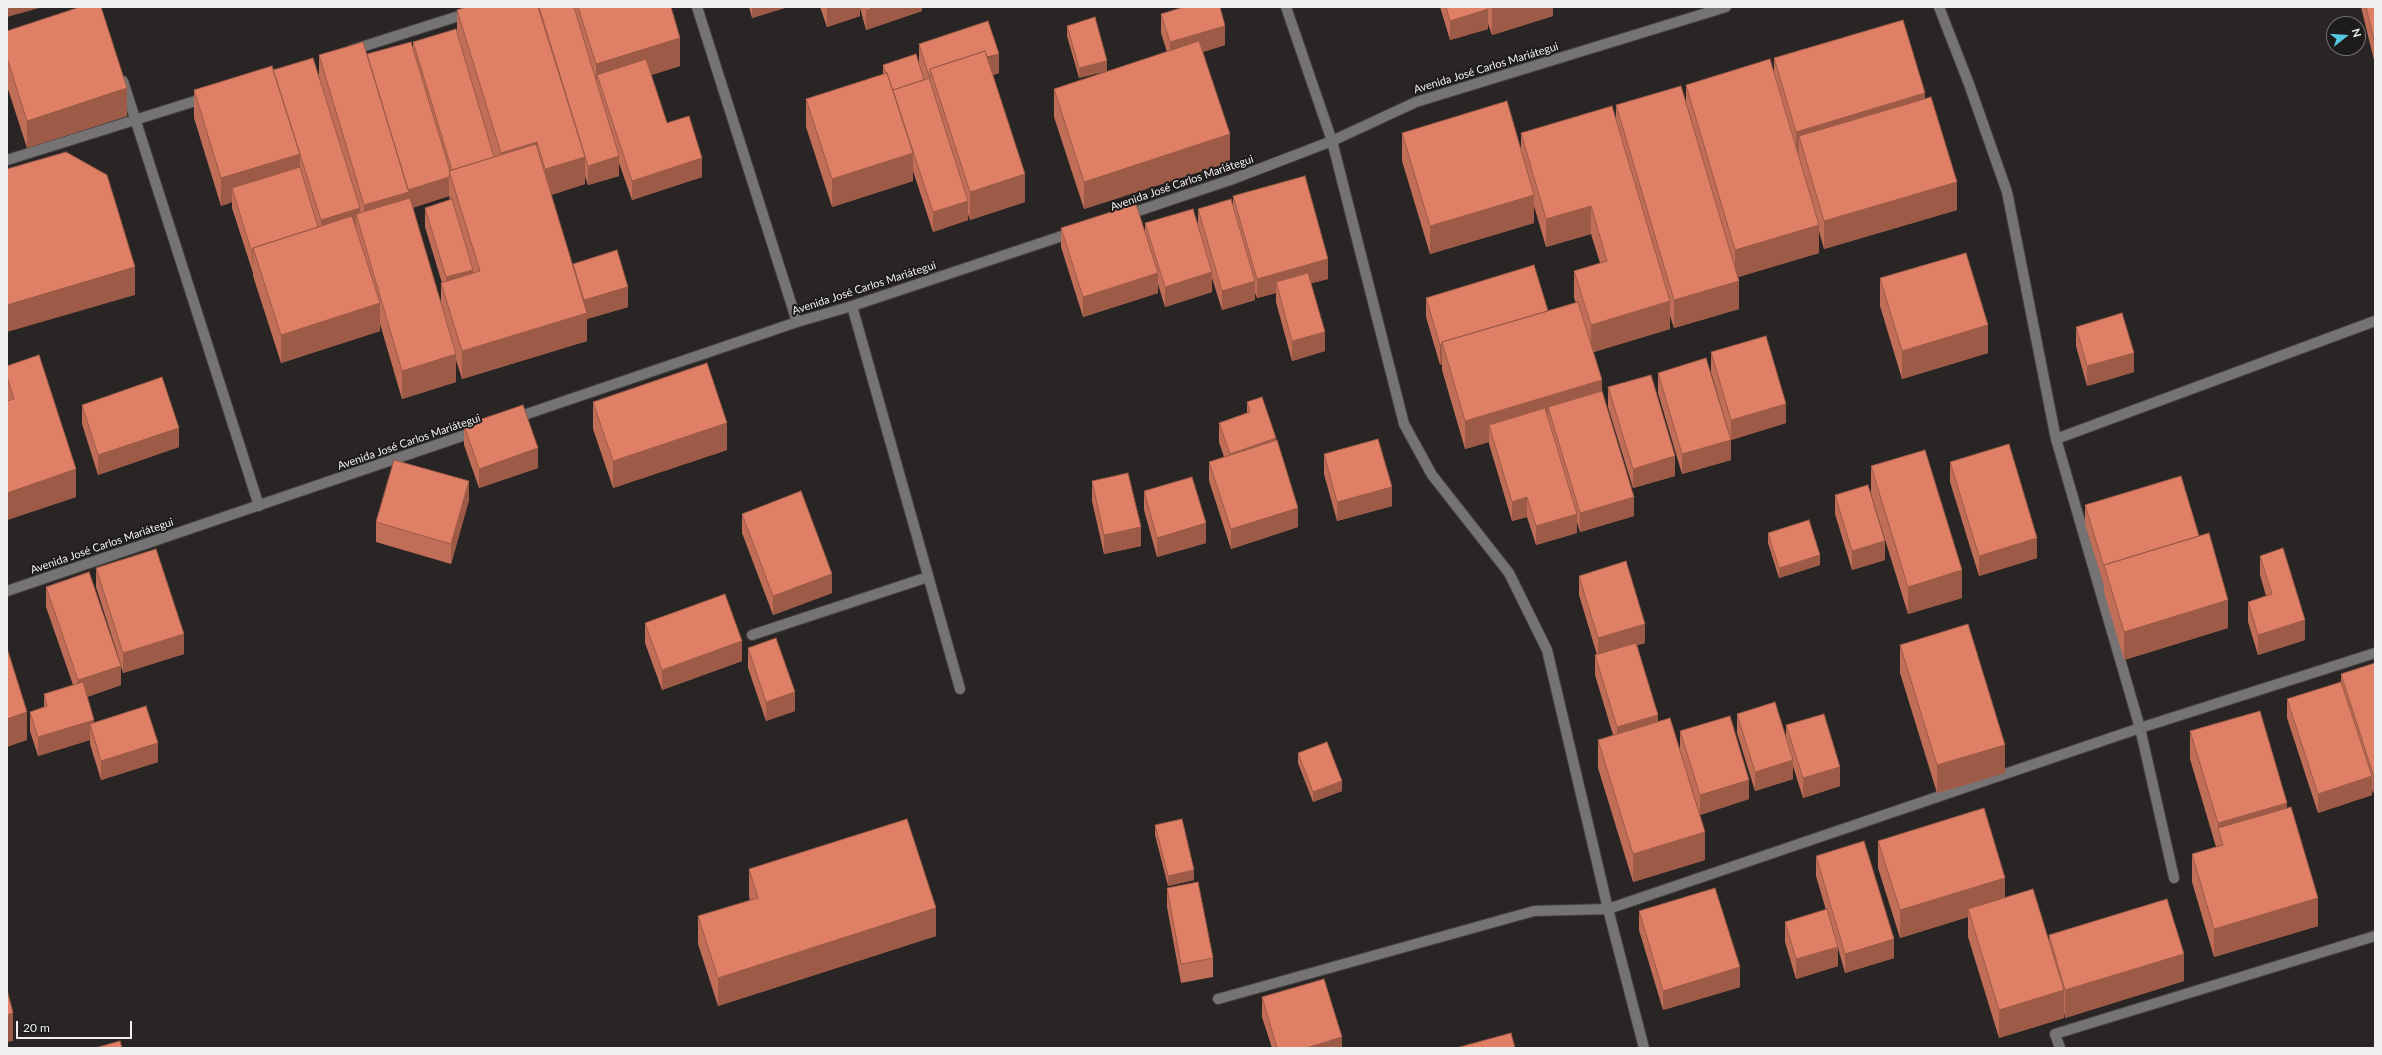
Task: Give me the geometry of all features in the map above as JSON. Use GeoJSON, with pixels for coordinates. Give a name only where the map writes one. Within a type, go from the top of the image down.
{"type":"FeatureCollection","features":[{"type":"Feature","properties":{"kind":"street"},"geometry":{"type":"LineString","coordinates":[[345,53],[487,7]]}},
{"type":"Feature","properties":{"kind":"street"},"geometry":{"type":"LineString","coordinates":[[697,7],[797,322]]}},
{"type":"Feature","properties":{"kind":"street"},"geometry":{"type":"LineString","coordinates":[[1286,7],[1332,141],[1404,424],[1432,475],[1509,573],[1547,650],[1608,909],[1644,1048]]}},
{"type":"Feature","properties":{"kind":"street","name":"Avenida José Carlos Mariátegui"},"geometry":{"type":"LineString","coordinates":[[1114,219],[1234,179],[1332,141],[1416,102],[1726,7]]}},
{"type":"Feature","properties":{"kind":"street"},"geometry":{"type":"LineString","coordinates":[[1939,7],[1969,84],[2007,192],[2056,439],[2140,728],[2174,878]]}},
{"type":"Feature","properties":{"kind":"street"},"geometry":{"type":"LineString","coordinates":[[119,67],[259,506]]}},
{"type":"Feature","properties":{"kind":"street"},"geometry":{"type":"LineString","coordinates":[[7,160],[218,93]]}},
{"type":"Feature","properties":{"kind":"street","name":"Avenida José Carlos Mariátegui"},"geometry":{"type":"LineString","coordinates":[[506,421],[797,322],[852,306],[1084,229]]}},
{"type":"Feature","properties":{"kind":"street"},"geometry":{"type":"LineString","coordinates":[[852,306],[960,689]]}},
{"type":"Feature","properties":{"kind":"street"},"geometry":{"type":"LineString","coordinates":[[2056,439],[2375,321]]}},
{"type":"Feature","properties":{"kind":"street","name":"Avenida José Carlos Mariátegui"},"geometry":{"type":"LineString","coordinates":[[7,591],[491,426]]}},
{"type":"Feature","properties":{"kind":"street"},"geometry":{"type":"LineString","coordinates":[[752,634],[928,577]]}},
{"type":"Feature","properties":{"kind":"street"},"geometry":{"type":"LineString","coordinates":[[1218,999],[1534,911],[1608,909],[2140,728],[2375,653]]}},
{"type":"Feature","properties":{"kind":"street"},"geometry":{"type":"LineString","coordinates":[[2060,1048],[2055,1034],[2375,936]]}},
{"type":"Feature","properties":{"kind":"building"},"geometry":{"type":"Polygon","coordinates":[[[80,7],[101,7],[127,88],[27,121],[7,58],[7,31],[80,7]]]}},
{"type":"Feature","properties":{"kind":"building"},"geometry":{"type":"Polygon","coordinates":[[[466,7],[538,7],[585,157],[545,169],[537,142],[501,153],[457,10],[466,7]]]}},
{"type":"Feature","properties":{"kind":"building"},"geometry":{"type":"Polygon","coordinates":[[[539,7],[574,7],[619,156],[588,166],[539,7]]]}},
{"type":"Feature","properties":{"kind":"building"},"geometry":{"type":"Polygon","coordinates":[[[578,7],[671,7],[680,38],[596,64],[578,7]]]}},
{"type":"Feature","properties":{"kind":"building"},"geometry":{"type":"Polygon","coordinates":[[[865,7],[876,7],[866,10],[865,7]]]}},
{"type":"Feature","properties":{"kind":"building"},"geometry":{"type":"Polygon","coordinates":[[[1184,7],[1220,7],[1225,26],[1170,42],[1161,14],[1184,7]]]}},
{"type":"Feature","properties":{"kind":"building"},"geometry":{"type":"Polygon","coordinates":[[[1446,7],[1488,7],[1488,9],[1450,21],[1446,7]]]}},
{"type":"Feature","properties":{"kind":"building"},"geometry":{"type":"Polygon","coordinates":[[[2366,7],[2375,7],[2375,40],[2374,40],[2366,7]]]}},
{"type":"Feature","properties":{"kind":"building"},"geometry":{"type":"Polygon","coordinates":[[[1095,17],[1107,61],[1079,68],[1067,26],[1095,17]]]}},
{"type":"Feature","properties":{"kind":"building"},"geometry":{"type":"Polygon","coordinates":[[[1903,20],[1925,93],[1796,132],[1774,58],[1903,20]]]}},
{"type":"Feature","properties":{"kind":"building"},"geometry":{"type":"Polygon","coordinates":[[[988,21],[999,54],[987,57],[985,51],[930,69],[929,76],[919,44],[988,21]]]}},
{"type":"Feature","properties":{"kind":"building"},"geometry":{"type":"Polygon","coordinates":[[[456,29],[494,157],[452,170],[413,42],[456,29]]]}},
{"type":"Feature","properties":{"kind":"building"},"geometry":{"type":"Polygon","coordinates":[[[1199,41],[1230,134],[1084,182],[1054,89],[1199,41]]]}},
{"type":"Feature","properties":{"kind":"building"},"geometry":{"type":"Polygon","coordinates":[[[363,42],[409,192],[364,205],[319,55],[363,42]]]}},
{"type":"Feature","properties":{"kind":"building"},"geometry":{"type":"Polygon","coordinates":[[[411,42],[450,171],[449,177],[408,190],[367,54],[411,42]]]}},
{"type":"Feature","properties":{"kind":"building"},"geometry":{"type":"Polygon","coordinates":[[[985,51],[1025,174],[970,192],[930,69],[985,51]]]}},
{"type":"Feature","properties":{"kind":"building"},"geometry":{"type":"Polygon","coordinates":[[[916,54],[924,80],[893,91],[883,65],[916,54]]]}},
{"type":"Feature","properties":{"kind":"building"},"geometry":{"type":"Polygon","coordinates":[[[313,58],[360,208],[321,220],[273,70],[313,58]]]}},
{"type":"Feature","properties":{"kind":"building"},"geometry":{"type":"Polygon","coordinates":[[[646,59],[667,123],[689,116],[702,158],[632,181],[597,75],[646,59]]]}},
{"type":"Feature","properties":{"kind":"building"},"geometry":{"type":"Polygon","coordinates":[[[1770,59],[1819,225],[1735,250],[1686,85],[1770,59]]]}},
{"type":"Feature","properties":{"kind":"building"},"geometry":{"type":"Polygon","coordinates":[[[272,66],[300,154],[221,178],[194,90],[272,66]]]}},
{"type":"Feature","properties":{"kind":"building"},"geometry":{"type":"Polygon","coordinates":[[[887,73],[913,153],[832,179],[806,99],[887,73]]]}},
{"type":"Feature","properties":{"kind":"building"},"geometry":{"type":"Polygon","coordinates":[[[929,78],[968,201],[933,212],[893,90],[929,78]]]}},
{"type":"Feature","properties":{"kind":"building"},"geometry":{"type":"Polygon","coordinates":[[[1681,86],[1739,281],[1674,300],[1616,105],[1681,86]]]}},
{"type":"Feature","properties":{"kind":"building"},"geometry":{"type":"Polygon","coordinates":[[[1931,97],[1957,182],[1824,221],[1799,136],[1931,97]]]}},
{"type":"Feature","properties":{"kind":"building"},"geometry":{"type":"Polygon","coordinates":[[[1507,101],[1534,195],[1430,226],[1402,133],[1507,101]]]}},
{"type":"Feature","properties":{"kind":"building"},"geometry":{"type":"Polygon","coordinates":[[[1612,106],[1670,301],[1591,325],[1574,271],[1607,261],[1591,206],[1546,219],[1521,133],[1612,106]]]}},
{"type":"Feature","properties":{"kind":"building"},"geometry":{"type":"Polygon","coordinates":[[[536,144],[587,313],[462,351],[441,283],[480,271],[449,171],[536,144]]]}},
{"type":"Feature","properties":{"kind":"building"},"geometry":{"type":"Polygon","coordinates":[[[66,152],[107,175],[135,267],[7,305],[7,169],[66,152]]]}},
{"type":"Feature","properties":{"kind":"building"},"geometry":{"type":"Polygon","coordinates":[[[300,167],[318,227],[253,248],[252,253],[232,188],[300,167]]]}},
{"type":"Feature","properties":{"kind":"building"},"geometry":{"type":"Polygon","coordinates":[[[1305,176],[1328,259],[1257,279],[1233,196],[1305,176]]]}},
{"type":"Feature","properties":{"kind":"building"},"geometry":{"type":"Polygon","coordinates":[[[410,198],[456,354],[402,371],[356,214],[410,198]]]}},
{"type":"Feature","properties":{"kind":"building"},"geometry":{"type":"Polygon","coordinates":[[[452,199],[473,270],[446,277],[425,208],[452,199]]]}},
{"type":"Feature","properties":{"kind":"building"},"geometry":{"type":"Polygon","coordinates":[[[1231,199],[1255,281],[1222,291],[1198,209],[1231,199]]]}},
{"type":"Feature","properties":{"kind":"building"},"geometry":{"type":"Polygon","coordinates":[[[1136,204],[1158,273],[1083,297],[1061,228],[1136,204]]]}},
{"type":"Feature","properties":{"kind":"building"},"geometry":{"type":"Polygon","coordinates":[[[1193,209],[1212,272],[1165,287],[1145,223],[1193,209]]]}},
{"type":"Feature","properties":{"kind":"building"},"geometry":{"type":"Polygon","coordinates":[[[352,216],[380,303],[281,335],[253,248],[352,216]]]}},
{"type":"Feature","properties":{"kind":"building"},"geometry":{"type":"Polygon","coordinates":[[[617,250],[628,287],[584,300],[573,264],[617,250]]]}},
{"type":"Feature","properties":{"kind":"building"},"geometry":{"type":"Polygon","coordinates":[[[1966,253],[1988,325],[1902,351],[1880,278],[1966,253]]]}},
{"type":"Feature","properties":{"kind":"building"},"geometry":{"type":"Polygon","coordinates":[[[1534,265],[1548,311],[1442,342],[1442,345],[1440,345],[1426,298],[1534,265]]]}},
{"type":"Feature","properties":{"kind":"building"},"geometry":{"type":"Polygon","coordinates":[[[1308,273],[1325,332],[1292,341],[1276,282],[1308,273]]]}},
{"type":"Feature","properties":{"kind":"building"},"geometry":{"type":"Polygon","coordinates":[[[1578,302],[1602,380],[1465,421],[1442,342],[1578,302]]]}},
{"type":"Feature","properties":{"kind":"building"},"geometry":{"type":"Polygon","coordinates":[[[2122,313],[2134,353],[2087,366],[2076,327],[2122,313]]]}},
{"type":"Feature","properties":{"kind":"building"},"geometry":{"type":"Polygon","coordinates":[[[1766,336],[1786,404],[1731,420],[1711,352],[1766,336]]]}},
{"type":"Feature","properties":{"kind":"building"},"geometry":{"type":"Polygon","coordinates":[[[39,355],[76,469],[7,493],[7,401],[14,399],[7,377],[7,366],[39,355]]]}},
{"type":"Feature","properties":{"kind":"building"},"geometry":{"type":"Polygon","coordinates":[[[1706,358],[1731,440],[1682,454],[1658,373],[1706,358]]]}},
{"type":"Feature","properties":{"kind":"building"},"geometry":{"type":"Polygon","coordinates":[[[707,363],[727,423],[613,461],[593,402],[707,363]]]}},
{"type":"Feature","properties":{"kind":"building"},"geometry":{"type":"Polygon","coordinates":[[[1651,375],[1675,456],[1633,469],[1608,387],[1651,375]]]}},
{"type":"Feature","properties":{"kind":"building"},"geometry":{"type":"Polygon","coordinates":[[[162,377],[179,428],[98,455],[82,405],[162,377]]]}},
{"type":"Feature","properties":{"kind":"building"},"geometry":{"type":"Polygon","coordinates":[[[1602,391],[1634,497],[1580,513],[1548,407],[1602,391]]]}},
{"type":"Feature","properties":{"kind":"building"},"geometry":{"type":"Polygon","coordinates":[[[1262,397],[1276,438],[1230,454],[1219,423],[1250,412],[1247,402],[1262,397]]]}},
{"type":"Feature","properties":{"kind":"building"},"geometry":{"type":"Polygon","coordinates":[[[523,405],[538,448],[479,469],[464,425],[523,405]]]}},
{"type":"Feature","properties":{"kind":"building"},"geometry":{"type":"Polygon","coordinates":[[[1545,408],[1577,514],[1536,526],[1527,497],[1512,502],[1489,425],[1545,408]]]}},
{"type":"Feature","properties":{"kind":"building"},"geometry":{"type":"Polygon","coordinates":[[[1378,439],[1392,487],[1337,502],[1324,454],[1378,439]]]}},
{"type":"Feature","properties":{"kind":"building"},"geometry":{"type":"Polygon","coordinates":[[[1277,440],[1298,508],[1231,529],[1209,462],[1277,440]]]}},
{"type":"Feature","properties":{"kind":"building"},"geometry":{"type":"Polygon","coordinates":[[[2009,444],[2037,538],[1979,556],[1950,462],[2009,444]]]}},
{"type":"Feature","properties":{"kind":"building"},"geometry":{"type":"Polygon","coordinates":[[[1925,450],[1962,570],[1908,587],[1871,466],[1925,450]]]}},
{"type":"Feature","properties":{"kind":"building"},"geometry":{"type":"Polygon","coordinates":[[[394,460],[469,481],[451,544],[376,522],[394,460]]]}},
{"type":"Feature","properties":{"kind":"building"},"geometry":{"type":"Polygon","coordinates":[[[1128,473],[1141,527],[1104,535],[1092,481],[1128,473]]]}},
{"type":"Feature","properties":{"kind":"building"},"geometry":{"type":"Polygon","coordinates":[[[2181,476],[2199,536],[2104,565],[2104,567],[2085,505],[2181,476]]]}},
{"type":"Feature","properties":{"kind":"building"},"geometry":{"type":"Polygon","coordinates":[[[1192,477],[1206,523],[1157,538],[1144,491],[1192,477]]]}},
{"type":"Feature","properties":{"kind":"building"},"geometry":{"type":"Polygon","coordinates":[[[1868,485],[1885,541],[1852,551],[1835,495],[1868,485]]]}},
{"type":"Feature","properties":{"kind":"building"},"geometry":{"type":"Polygon","coordinates":[[[801,491],[832,574],[773,596],[742,514],[801,491]]]}},
{"type":"Feature","properties":{"kind":"building"},"geometry":{"type":"Polygon","coordinates":[[[1809,520],[1820,555],[1779,568],[1768,533],[1809,520]]]}},
{"type":"Feature","properties":{"kind":"building"},"geometry":{"type":"Polygon","coordinates":[[[2209,533],[2228,600],[2124,632],[2104,565],[2209,533]]]}},
{"type":"Feature","properties":{"kind":"building"},"geometry":{"type":"Polygon","coordinates":[[[2283,548],[2305,620],[2258,635],[2248,602],[2272,594],[2260,556],[2283,548]]]}},
{"type":"Feature","properties":{"kind":"building"},"geometry":{"type":"Polygon","coordinates":[[[156,549],[184,634],[123,653],[96,568],[156,549]]]}},
{"type":"Feature","properties":{"kind":"building"},"geometry":{"type":"Polygon","coordinates":[[[1626,561],[1645,624],[1598,638],[1579,576],[1626,561]]]}},
{"type":"Feature","properties":{"kind":"building"},"geometry":{"type":"Polygon","coordinates":[[[89,572],[121,666],[78,680],[46,587],[89,572]]]}},
{"type":"Feature","properties":{"kind":"building"},"geometry":{"type":"Polygon","coordinates":[[[725,594],[742,641],[662,670],[645,623],[725,594]]]}},
{"type":"Feature","properties":{"kind":"building"},"geometry":{"type":"Polygon","coordinates":[[[1968,624],[2005,745],[1937,765],[1900,645],[1968,624]]]}},
{"type":"Feature","properties":{"kind":"building"},"geometry":{"type":"Polygon","coordinates":[[[776,638],[795,692],[766,702],[748,648],[776,638]]]}},
{"type":"Feature","properties":{"kind":"building"},"geometry":{"type":"Polygon","coordinates":[[[1636,643],[1658,715],[1617,727],[1595,655],[1636,643]]]}},
{"type":"Feature","properties":{"kind":"building"},"geometry":{"type":"Polygon","coordinates":[[[7,648],[27,712],[7,719],[7,648]]]}},
{"type":"Feature","properties":{"kind":"building"},"geometry":{"type":"Polygon","coordinates":[[[2375,663],[2375,773],[2373,774],[2341,674],[2375,663]]]}},
{"type":"Feature","properties":{"kind":"building"},"geometry":{"type":"Polygon","coordinates":[[[83,682],[94,720],[38,737],[30,712],[47,706],[44,694],[83,682]]]}},
{"type":"Feature","properties":{"kind":"building"},"geometry":{"type":"Polygon","coordinates":[[[2341,682],[2372,776],[2318,794],[2287,699],[2341,682]]]}},
{"type":"Feature","properties":{"kind":"building"},"geometry":{"type":"Polygon","coordinates":[[[1775,702],[1793,760],[1755,772],[1737,714],[1775,702]]]}},
{"type":"Feature","properties":{"kind":"building"},"geometry":{"type":"Polygon","coordinates":[[[146,706],[158,743],[101,761],[90,724],[146,706]]]}},
{"type":"Feature","properties":{"kind":"building"},"geometry":{"type":"Polygon","coordinates":[[[2260,711],[2287,803],[2218,823],[2190,731],[2260,711]]]}},
{"type":"Feature","properties":{"kind":"building"},"geometry":{"type":"Polygon","coordinates":[[[1824,714],[1840,767],[1803,778],[1786,725],[1824,714]]]}},
{"type":"Feature","properties":{"kind":"building"},"geometry":{"type":"Polygon","coordinates":[[[1730,716],[1749,780],[1700,795],[1680,731],[1730,716]]]}},
{"type":"Feature","properties":{"kind":"building"},"geometry":{"type":"Polygon","coordinates":[[[1670,718],[1705,832],[1633,854],[1598,740],[1670,718]]]}},
{"type":"Feature","properties":{"kind":"building"},"geometry":{"type":"Polygon","coordinates":[[[1327,742],[1342,781],[1313,792],[1298,753],[1327,742]]]}},
{"type":"Feature","properties":{"kind":"building"},"geometry":{"type":"Polygon","coordinates":[[[2291,807],[2318,898],[2214,929],[2192,854],[2223,845],[2218,828],[2291,807]]]}},
{"type":"Feature","properties":{"kind":"building"},"geometry":{"type":"Polygon","coordinates":[[[1984,808],[2005,878],[1900,910],[1878,841],[1984,808]]]}},
{"type":"Feature","properties":{"kind":"building"},"geometry":{"type":"Polygon","coordinates":[[[907,819],[936,908],[718,978],[698,916],[758,898],[749,869],[907,819]]]}},
{"type":"Feature","properties":{"kind":"building"},"geometry":{"type":"Polygon","coordinates":[[[1182,819],[1194,870],[1168,876],[1155,825],[1182,819]]]}},
{"type":"Feature","properties":{"kind":"building"},"geometry":{"type":"Polygon","coordinates":[[[1864,841],[1894,939],[1845,954],[1816,856],[1864,841]]]}},
{"type":"Feature","properties":{"kind":"building"},"geometry":{"type":"Polygon","coordinates":[[[1198,882],[1213,958],[1181,964],[1167,888],[1198,882]]]}},
{"type":"Feature","properties":{"kind":"building"},"geometry":{"type":"Polygon","coordinates":[[[1715,888],[1740,967],[1663,991],[1639,911],[1715,888]]]}},
{"type":"Feature","properties":{"kind":"building"},"geometry":{"type":"Polygon","coordinates":[[[2033,889],[2064,990],[1999,1010],[1968,909],[2033,889]]]}},
{"type":"Feature","properties":{"kind":"building"},"geometry":{"type":"Polygon","coordinates":[[[2167,899],[2184,954],[2065,990],[2049,935],[2167,899]]]}},
{"type":"Feature","properties":{"kind":"building"},"geometry":{"type":"Polygon","coordinates":[[[1827,909],[1838,947],[1796,959],[1785,922],[1827,909]]]}},
{"type":"Feature","properties":{"kind":"building"},"geometry":{"type":"Polygon","coordinates":[[[1324,979],[1342,1037],[1306,1048],[1277,1048],[1262,997],[1324,979]]]}},
{"type":"Feature","properties":{"kind":"building"},"geometry":{"type":"Polygon","coordinates":[[[7,990],[13,1013],[7,1015],[7,990]]]}},
{"type":"Feature","properties":{"kind":"building"},"geometry":{"type":"Polygon","coordinates":[[[1511,1033],[1515,1048],[1456,1048],[1511,1033]]]}},
{"type":"Feature","properties":{"kind":"building"},"geometry":{"type":"Polygon","coordinates":[[[120,1041],[122,1048],[95,1048],[120,1041]]]}}]}
